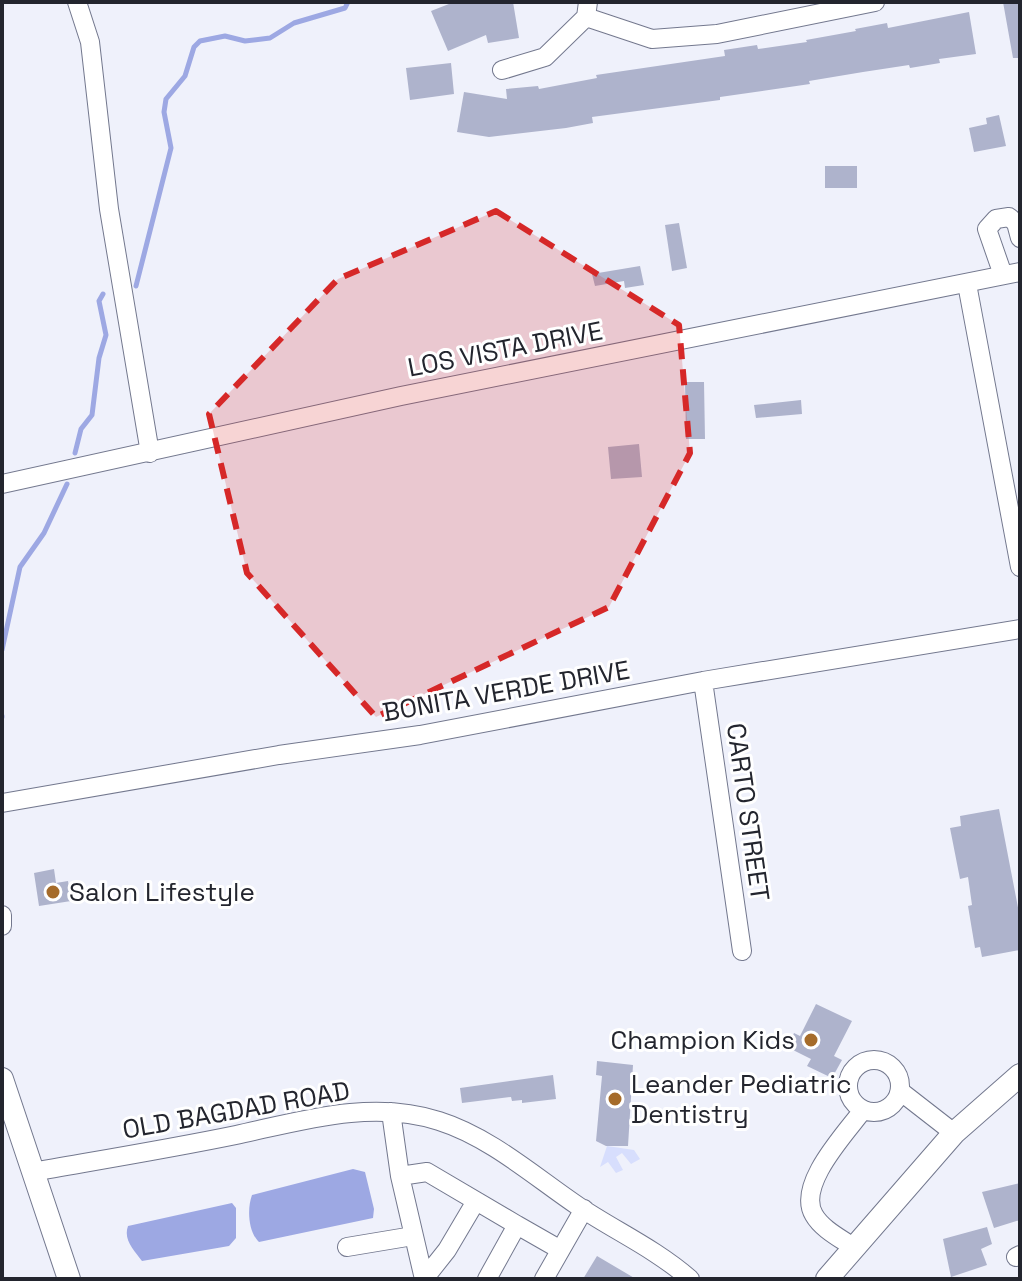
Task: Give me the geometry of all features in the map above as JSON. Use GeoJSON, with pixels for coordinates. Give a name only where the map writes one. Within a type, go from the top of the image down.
{"type":"FeatureCollection","features":[{"type":"Feature","properties":{"kind":"main road"},"geometry":{"type":"LineString","coordinates":[[827,1279],[954,1133],[1020,1075]]}},
{"type":"Feature","properties":{"kind":"main road"},"geometry":{"type":"LineString","coordinates":[[2,1079],[69,1279]]}},
{"type":"Feature","properties":{"kind":"street"},"geometry":{"type":"LineString","coordinates":[[77,2],[90,42],[109,209],[150,453]]}},
{"type":"Feature","properties":{"kind":"street"},"geometry":{"type":"LineString","coordinates":[[502,70],[545,57],[587,9],[652,39],[717,34],[875,2]]}},
{"type":"Feature","properties":{"kind":"street"},"geometry":{"type":"LineString","coordinates":[[1012,274],[987,229],[996,219],[1009,217],[1016,223],[1020,238]]}},
{"type":"Feature","properties":{"kind":"street","name":"LOS VISTA DRIVE"},"geometry":{"type":"LineString","coordinates":[[2,484],[401,396],[1012,274]]}},
{"type":"Feature","properties":{"kind":"street"},"geometry":{"type":"LineString","coordinates":[[967,284],[1020,567]]}},
{"type":"Feature","properties":{"kind":"street","name":"BONITA VERDE DRIVE"},"geometry":{"type":"LineString","coordinates":[[2,803],[279,755],[420,735],[703,681],[1020,629]]}},
{"type":"Feature","properties":{"kind":"street","name":"CARTO STREET"},"geometry":{"type":"LineString","coordinates":[[703,681],[742,951]]}},
{"type":"Feature","properties":{"kind":"street"},"geometry":{"type":"LineString","coordinates":[[2,915],[2,926]]}},
{"type":"Feature","properties":{"kind":"street"},"geometry":{"type":"LineString","coordinates":[[870,1059],[886,1062],[898,1075],[900,1091],[896,1100],[883,1111],[863,1110],[851,1100],[847,1083],[861,1062],[870,1059]]}},
{"type":"Feature","properties":{"kind":"street"},"geometry":{"type":"LineString","coordinates":[[900,1091],[954,1133]]}},
{"type":"Feature","properties":{"kind":"street"},"geometry":{"type":"LineString","coordinates":[[853,1247],[819,1223],[811,1212],[810,1190],[825,1161],[863,1110]]}},
{"type":"Feature","properties":{"kind":"street"},"geometry":{"type":"LineString","coordinates":[[391,1112],[400,1176],[424,1279],[447,1250],[476,1201]]}},
{"type":"Feature","properties":{"kind":"street","name":"OLD BAGDAD ROAD"},"geometry":{"type":"LineString","coordinates":[[32,1172],[236,1135],[314,1117],[391,1112],[439,1121],[480,1140],[584,1209],[662,1255],[690,1279]]}},
{"type":"Feature","properties":{"kind":"street"},"geometry":{"type":"LineString","coordinates":[[400,1176],[427,1172],[559,1249]]}},
{"type":"Feature","properties":{"kind":"street"},"geometry":{"type":"LineString","coordinates":[[544,1279],[584,1209]]}},
{"type":"Feature","properties":{"kind":"street"},"geometry":{"type":"LineString","coordinates":[[487,1279],[517,1225]]}},
{"type":"Feature","properties":{"kind":"street"},"geometry":{"type":"LineString","coordinates":[[347,1247],[413,1236]]}},
{"type":"Feature","properties":{"kind":"highlighted area"},"geometry":{"type":"Polygon","coordinates":[[[496,211],[679,325],[690,453],[609,607],[376,717],[247,573],[209,414],[338,279],[496,211]]]}},
{"type":"Feature","properties":{"kind":"shaded area"},"geometry":{"type":"Polygon","coordinates":[[[607,1146],[634,1150],[640,1159],[631,1164],[622,1153],[616,1157],[623,1170],[616,1173],[608,1162],[600,1167],[607,1146]]]}},
{"type":"Feature","properties":{"kind":"water"},"geometry":{"type":"Polygon","coordinates":[[[353,1169],[365,1172],[374,1209],[373,1218],[259,1242],[255,1238],[249,1206],[252,1195],[353,1169]]]}},
{"type":"Feature","properties":{"kind":"water"},"geometry":{"type":"Polygon","coordinates":[[[232,1203],[236,1208],[236,1238],[229,1246],[142,1261],[128,1240],[128,1226],[232,1203]]]}},
{"type":"Feature","properties":{"kind":"building"},"geometry":{"type":"Polygon","coordinates":[[[454,2],[513,2],[519,38],[488,43],[486,35],[448,51],[431,11],[454,2]]]}},
{"type":"Feature","properties":{"kind":"building"},"geometry":{"type":"Polygon","coordinates":[[[1003,2],[1020,2],[1020,58],[1013,58],[1003,2]]]}},
{"type":"Feature","properties":{"kind":"building"},"geometry":{"type":"Polygon","coordinates":[[[969,12],[976,54],[939,59],[940,63],[863,72],[809,81],[810,84],[720,97],[720,100],[592,117],[593,123],[566,128],[489,137],[457,132],[464,92],[507,99],[506,89],[538,86],[539,89],[597,78],[596,75],[725,56],[724,50],[807,42],[887,23],[888,28],[969,12]]]}},
{"type":"Feature","properties":{"kind":"building"},"geometry":{"type":"Polygon","coordinates":[[[451,63],[454,94],[410,100],[406,68],[451,63]]]}},
{"type":"Feature","properties":{"kind":"building"},"geometry":{"type":"Polygon","coordinates":[[[999,115],[1006,146],[974,152],[969,128],[987,124],[986,118],[999,115]]]}},
{"type":"Feature","properties":{"kind":"building"},"geometry":{"type":"Polygon","coordinates":[[[825,166],[857,166],[857,188],[825,188],[825,166]]]}},
{"type":"Feature","properties":{"kind":"building"},"geometry":{"type":"Polygon","coordinates":[[[679,223],[687,268],[672,271],[665,225],[679,223]]]}},
{"type":"Feature","properties":{"kind":"building"},"geometry":{"type":"Polygon","coordinates":[[[640,266],[644,285],[625,288],[624,281],[595,286],[592,274],[640,266]]]}},
{"type":"Feature","properties":{"kind":"building"},"geometry":{"type":"Polygon","coordinates":[[[685,382],[704,382],[705,439],[686,439],[685,382]]]}},
{"type":"Feature","properties":{"kind":"building"},"geometry":{"type":"Polygon","coordinates":[[[801,400],[802,414],[756,418],[754,405],[801,400]]]}},
{"type":"Feature","properties":{"kind":"building"},"geometry":{"type":"Polygon","coordinates":[[[639,444],[642,477],[611,479],[608,447],[639,444]]]}},
{"type":"Feature","properties":{"kind":"building"},"geometry":{"type":"Polygon","coordinates":[[[999,809],[1020,918],[1020,950],[982,957],[980,947],[975,948],[968,906],[972,905],[968,877],[960,879],[950,828],[961,826],[960,816],[999,809]]]}},
{"type":"Feature","properties":{"kind":"building","name":"Salon Lifestyle"},"geometry":{"type":"Polygon","coordinates":[[[54,869],[56,883],[68,881],[71,901],[39,906],[34,873],[54,869]]]}},
{"type":"Feature","properties":{"kind":"building","name":"Champion Kids"},"geometry":{"type":"Polygon","coordinates":[[[816,1004],[852,1021],[834,1056],[842,1060],[832,1078],[807,1066],[811,1059],[787,1047],[794,1033],[800,1036],[816,1004]]]}},
{"type":"Feature","properties":{"kind":"building","name":"Leander Pediatric Dentistry"},"geometry":{"type":"Polygon","coordinates":[[[597,1061],[633,1065],[628,1146],[606,1146],[596,1141],[602,1076],[596,1075],[597,1061]]]}},
{"type":"Feature","properties":{"kind":"building"},"geometry":{"type":"Polygon","coordinates":[[[553,1075],[556,1099],[522,1103],[522,1100],[512,1101],[511,1097],[462,1103],[460,1088],[553,1075]]]}},
{"type":"Feature","properties":{"kind":"building"},"geometry":{"type":"Polygon","coordinates":[[[1020,1183],[1020,1220],[994,1228],[982,1192],[1020,1183]]]}},
{"type":"Feature","properties":{"kind":"building"},"geometry":{"type":"Polygon","coordinates":[[[987,1227],[992,1244],[981,1249],[987,1265],[951,1277],[943,1239],[987,1227]]]}},
{"type":"Feature","properties":{"kind":"building"},"geometry":{"type":"Polygon","coordinates":[[[597,1256],[636,1279],[583,1279],[597,1256]]]}},
{"type":"Feature","properties":{"kind":"waterway"},"geometry":{"type":"LineString","coordinates":[[136,286],[171,148],[164,112],[166,99],[185,76],[194,47],[200,41],[225,36],[245,41],[270,38],[294,23],[345,8],[348,2]]}},
{"type":"Feature","properties":{"kind":"waterway"},"geometry":{"type":"LineString","coordinates":[[75,453],[81,429],[92,415],[99,358],[106,335],[99,301],[103,294]]}},
{"type":"Feature","properties":{"kind":"waterway"},"geometry":{"type":"LineString","coordinates":[[2,650],[20,567],[44,533],[67,484]]}},
{"type":"Feature","properties":{"kind":"place","name":"Salon Lifestyle"},"geometry":{"type":"Point","coordinates":[53,892]}},
{"type":"Feature","properties":{"kind":"place","name":"Champion Kids"},"geometry":{"type":"Point","coordinates":[811,1040]}},
{"type":"Feature","properties":{"kind":"place","name":"Leander Pediatric Dentistry"},"geometry":{"type":"Point","coordinates":[615,1099]}}]}
